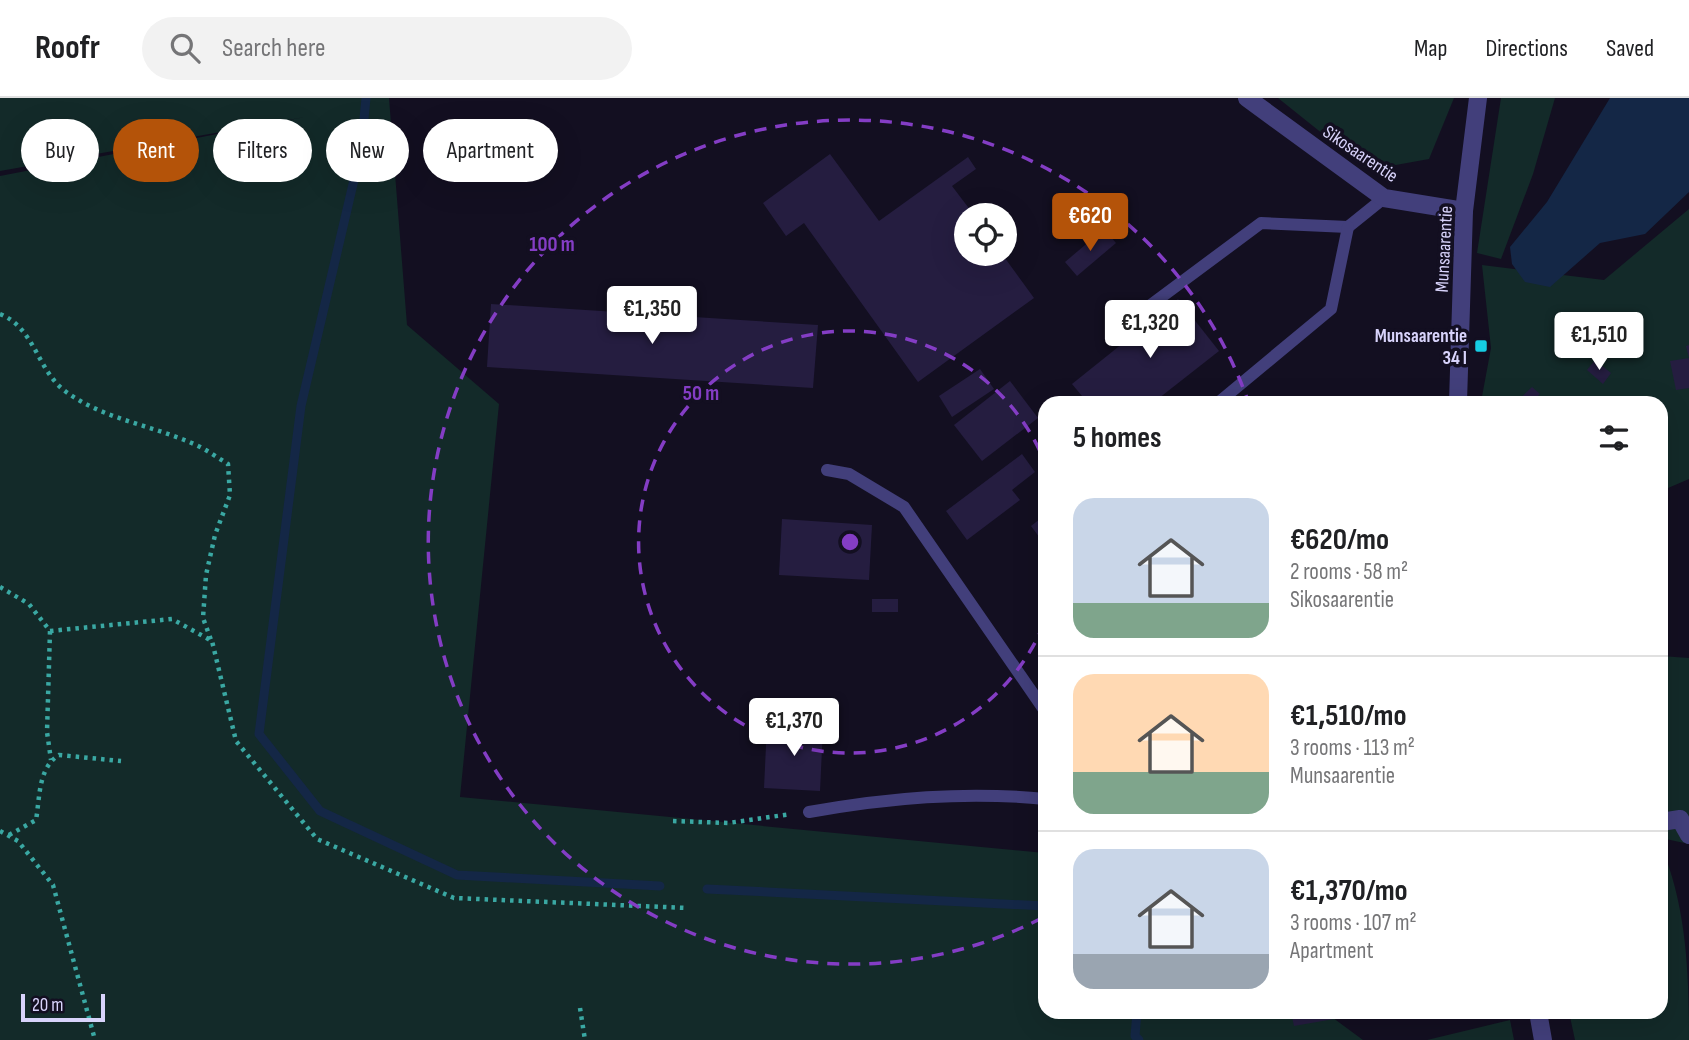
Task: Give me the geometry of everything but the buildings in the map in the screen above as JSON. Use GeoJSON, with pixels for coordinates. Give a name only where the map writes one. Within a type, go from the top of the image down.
{"type":"FeatureCollection","features":[{"type":"Feature","properties":{"kind":"street","name":"Sikosaarentie"},"geometry":{"type":"LineString","coordinates":[[1247,98],[1384,198],[1464,211]]}},
{"type":"Feature","properties":{"kind":"street","name":"Munsaarentie"},"geometry":{"type":"LineString","coordinates":[[1458,396],[1464,211],[1478,98]]}},
{"type":"Feature","properties":{"kind":"street"},"geometry":{"type":"LineString","coordinates":[[1668,821],[1680,819],[1689,835]]}},
{"type":"Feature","properties":{"kind":"street"},"geometry":{"type":"LineString","coordinates":[[1539,1019],[1543,1040]]}},
{"type":"Feature","properties":{"kind":"lane"},"geometry":{"type":"LineString","coordinates":[[1226,396],[1331,309],[1348,228],[1384,198]]}},
{"type":"Feature","properties":{"kind":"lane"},"geometry":{"type":"LineString","coordinates":[[1148,307],[1261,223],[1348,228]]}},
{"type":"Feature","properties":{"kind":"lane"},"geometry":{"type":"LineString","coordinates":[[827,470],[849,474],[904,507],[1038,701]]}},
{"type":"Feature","properties":{"kind":"lane"},"geometry":{"type":"LineString","coordinates":[[809,812],[920,797],[990,794],[1038,798]]}},
{"type":"Feature","properties":{"kind":"path"},"geometry":{"type":"LineString","coordinates":[[0,314],[8,317],[30,337],[44,365],[63,390],[92,408],[196,445],[228,464],[230,495],[215,535],[206,575],[203,618],[212,641],[236,741],[317,839],[454,898],[687,908]]}},
{"type":"Feature","properties":{"kind":"path"},"geometry":{"type":"LineString","coordinates":[[0,587],[29,604],[50,631],[47,732],[51,760]]}},
{"type":"Feature","properties":{"kind":"path"},"geometry":{"type":"LineString","coordinates":[[50,631],[172,619],[212,641]]}},
{"type":"Feature","properties":{"kind":"path"},"geometry":{"type":"LineString","coordinates":[[9,835],[36,820],[45,767],[51,760],[59,755],[121,761]]}},
{"type":"Feature","properties":{"kind":"path"},"geometry":{"type":"LineString","coordinates":[[673,821],[728,823],[809,812]]}},
{"type":"Feature","properties":{"kind":"path"},"geometry":{"type":"LineString","coordinates":[[0,831],[18,841],[53,885],[95,1040]]}},
{"type":"Feature","properties":{"kind":"path"},"geometry":{"type":"LineString","coordinates":[[580,1008],[584,1040]]}},
{"type":"Feature","properties":{"kind":"green space"},"geometry":{"type":"Polygon","coordinates":[[[0,98],[389,98],[391,119],[326,119],[326,182],[396,182],[407,325],[499,404],[460,797],[1038,852],[1038,1019],[1334,1019],[1363,1040],[0,1040],[0,176],[21,172],[21,182],[99,182],[99,157],[113,154],[113,182],[199,182],[199,138],[213,135],[213,182],[312,182],[312,119],[213,119],[213,133],[199,136],[199,119],[113,119],[113,151],[99,153],[99,119],[21,119],[21,167],[0,171],[0,98]]]}},
{"type":"Feature","properties":{"kind":"green space"},"geometry":{"type":"Polygon","coordinates":[[[1278,98],[1454,98],[1429,159],[1368,170],[1278,98]]]}},
{"type":"Feature","properties":{"kind":"green space"},"geometry":{"type":"Polygon","coordinates":[[[1501,98],[1555,98],[1533,174],[1501,259],[1477,253],[1501,98]]]}},
{"type":"Feature","properties":{"kind":"green space"},"geometry":{"type":"Polygon","coordinates":[[[1689,209],[1689,479],[1668,488],[1668,396],[1482,396],[1491,348],[1482,265],[1604,280],[1689,209]]]}},
{"type":"Feature","properties":{"kind":"green space"},"geometry":{"type":"Polygon","coordinates":[[[1668,656],[1689,658],[1689,844],[1668,840],[1668,656]]]}},
{"type":"Feature","properties":{"kind":"green space"},"geometry":{"type":"Polygon","coordinates":[[[1668,864],[1685,942],[1689,1040],[1575,1040],[1570,1019],[1668,1019],[1668,864]]]}},
{"type":"Feature","properties":{"kind":"green space"},"geometry":{"type":"Polygon","coordinates":[[[1510,1020],[1514,1040],[1427,1040],[1510,1020]]]}},
{"type":"Feature","properties":{"kind":"water"},"geometry":{"type":"Polygon","coordinates":[[[1610,98],[1689,98],[1689,192],[1645,234],[1600,243],[1550,287],[1525,282],[1512,264],[1510,247],[1547,202],[1610,98]]]}},
{"type":"Feature","properties":{"kind":"waterway"},"geometry":{"type":"LineString","coordinates":[[366,98],[361,150],[301,406],[259,734],[320,811],[457,875],[660,886]]}},
{"type":"Feature","properties":{"kind":"waterway"},"geometry":{"type":"LineString","coordinates":[[707,889],[1038,906]]}},
{"type":"Feature","properties":{"kind":"waterway"},"geometry":{"type":"LineString","coordinates":[[1136,1019],[1135,1036],[1139,1040]]}},
{"type":"Feature","properties":{"kind":"place","name":"Munsaarentie 34 I"},"geometry":{"type":"Point","coordinates":[1481,346]}}]}
